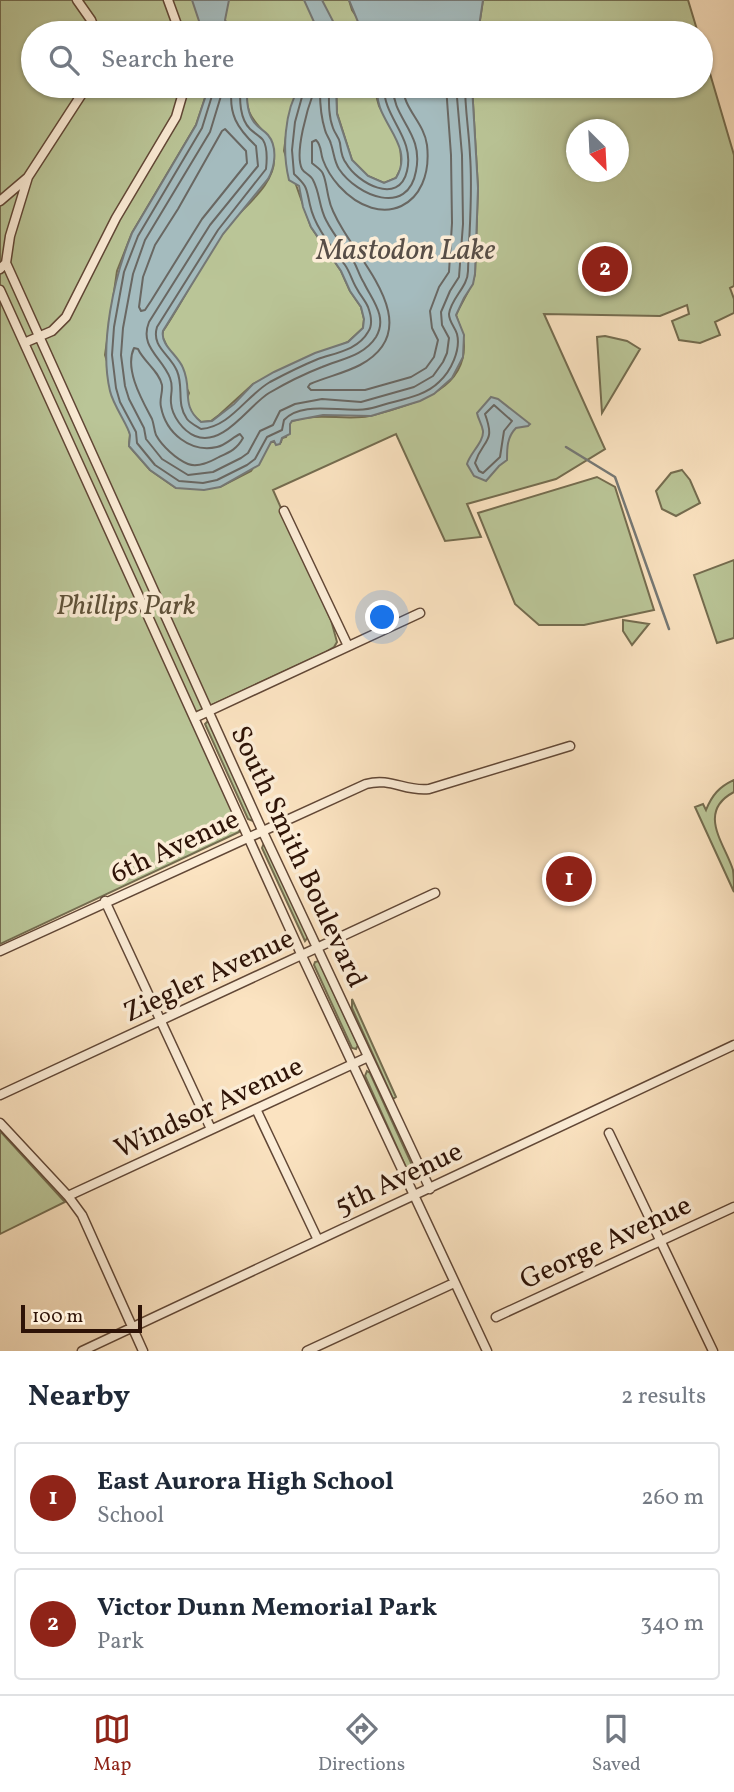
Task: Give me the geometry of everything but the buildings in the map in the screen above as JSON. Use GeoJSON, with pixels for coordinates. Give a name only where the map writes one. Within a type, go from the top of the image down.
{"type":"FeatureCollection","features":[{"type":"Feature","properties":{"kind":"street"},"geometry":{"type":"LineString","coordinates":[[77,0],[91,21]]}},
{"type":"Feature","properties":{"kind":"street"},"geometry":{"type":"LineString","coordinates":[[168,0],[176,21]]}},
{"type":"Feature","properties":{"kind":"street"},"geometry":{"type":"LineString","coordinates":[[3,266],[28,177],[79,98]]}},
{"type":"Feature","properties":{"kind":"street"},"geometry":{"type":"LineString","coordinates":[[24,343],[52,331],[66,317],[116,218],[176,117],[182,98]]}},
{"type":"Feature","properties":{"kind":"street"},"geometry":{"type":"LineString","coordinates":[[0,201],[28,177]]}},
{"type":"Feature","properties":{"kind":"street","name":"South Smith Boulevard"},"geometry":{"type":"LineString","coordinates":[[3,266],[39,337],[262,830],[429,1189]]}},
{"type":"Feature","properties":{"kind":"street","name":"South Smith Boulevard"},"geometry":{"type":"LineString","coordinates":[[0,289],[302,956],[487,1351]]}},
{"type":"Feature","properties":{"kind":"street"},"geometry":{"type":"LineString","coordinates":[[284,511],[348,646]]}},
{"type":"Feature","properties":{"kind":"street"},"geometry":{"type":"LineString","coordinates":[[117,548],[132,541]]}},
{"type":"Feature","properties":{"kind":"street"},"geometry":{"type":"LineString","coordinates":[[194,718],[420,613]]}},
{"type":"Feature","properties":{"kind":"street","name":"6th Avenue"},"geometry":{"type":"LineString","coordinates":[[0,951],[248,836],[379,781],[388,781],[409,789],[429,789],[570,746]]}},
{"type":"Feature","properties":{"kind":"street","name":"Ziegler Avenue"},"geometry":{"type":"LineString","coordinates":[[0,1095],[435,893]]}},
{"type":"Feature","properties":{"kind":"street"},"geometry":{"type":"LineString","coordinates":[[105,901],[211,1129]]}},
{"type":"Feature","properties":{"kind":"street","name":"5th Avenue"},"geometry":{"type":"LineString","coordinates":[[82,1351],[734,1045]]}},
{"type":"Feature","properties":{"kind":"street","name":"Windsor Avenue"},"geometry":{"type":"LineString","coordinates":[[68,1196],[368,1056]]}},
{"type":"Feature","properties":{"kind":"street"},"geometry":{"type":"LineString","coordinates":[[256,1109],[318,1240]]}},
{"type":"Feature","properties":{"kind":"street"},"geometry":{"type":"LineString","coordinates":[[0,1123],[68,1196],[82,1215],[143,1351]]}},
{"type":"Feature","properties":{"kind":"street"},"geometry":{"type":"LineString","coordinates":[[609,1133],[713,1351]]}},
{"type":"Feature","properties":{"kind":"street","name":"George Avenue"},"geometry":{"type":"LineString","coordinates":[[496,1317],[734,1207]]}},
{"type":"Feature","properties":{"kind":"street"},"geometry":{"type":"LineString","coordinates":[[307,1351],[454,1283]]}},
{"type":"Feature","properties":{"kind":"green space","name":"Phillips Park"},"geometry":{"type":"Polygon","coordinates":[[[0,0],[349,0],[360,21],[21,21],[21,98],[205,98],[196,125],[132,233],[117,271],[105,355],[130,434],[129,446],[150,470],[176,488],[220,487],[251,471],[271,442],[281,442],[282,438],[286,437],[292,421],[318,417],[365,417],[388,411],[438,391],[457,372],[464,346],[456,315],[475,274],[478,188],[473,98],[713,98],[713,84],[734,155],[734,286],[730,288],[734,299],[734,313],[715,322],[720,335],[700,343],[679,340],[672,321],[689,314],[687,305],[660,316],[544,314],[605,449],[556,479],[467,504],[481,537],[445,541],[396,434],[273,490],[331,620],[337,642],[324,653],[190,715],[240,827],[239,832],[0,944],[0,0]]]}},
{"type":"Feature","properties":{"kind":"green space"},"geometry":{"type":"Polygon","coordinates":[[[483,0],[688,0],[694,21],[480,21],[483,0]]]}},
{"type":"Feature","properties":{"kind":"green space"},"geometry":{"type":"Polygon","coordinates":[[[296,98],[288,121],[284,151],[311,227],[341,271],[361,307],[363,328],[348,342],[253,384],[211,421],[201,422],[193,415],[186,401],[189,393],[162,336],[215,245],[261,190],[274,166],[272,146],[252,118],[247,99],[296,98]]]}},
{"type":"Feature","properties":{"kind":"green space"},"geometry":{"type":"Polygon","coordinates":[[[336,98],[377,98],[400,145],[401,168],[396,178],[384,183],[368,176],[352,160],[337,113],[336,98]]]}},
{"type":"Feature","properties":{"kind":"green space"},"geometry":{"type":"Polygon","coordinates":[[[597,337],[627,341],[640,349],[602,413],[597,337]]]}},
{"type":"Feature","properties":{"kind":"green space"},"geometry":{"type":"Polygon","coordinates":[[[682,470],[690,480],[700,503],[676,516],[662,509],[656,491],[671,473],[682,470]]]}},
{"type":"Feature","properties":{"kind":"green space"},"geometry":{"type":"Polygon","coordinates":[[[597,477],[615,487],[654,610],[584,625],[539,625],[515,604],[478,513],[597,477]]]}},
{"type":"Feature","properties":{"kind":"green space"},"geometry":{"type":"Polygon","coordinates":[[[734,560],[734,638],[717,643],[694,575],[734,560]]]}},
{"type":"Feature","properties":{"kind":"green space"},"geometry":{"type":"Polygon","coordinates":[[[623,620],[649,624],[632,645],[623,631],[623,620]]]}},
{"type":"Feature","properties":{"kind":"green space"},"geometry":{"type":"Polygon","coordinates":[[[209,720],[253,821],[248,819],[205,724],[209,720]]]}},
{"type":"Feature","properties":{"kind":"green space"},"geometry":{"type":"Polygon","coordinates":[[[734,780],[734,792],[723,800],[715,819],[716,829],[733,870],[734,892],[695,807],[703,804],[706,810],[717,792],[734,780]]]}},
{"type":"Feature","properties":{"kind":"green space"},"geometry":{"type":"Polygon","coordinates":[[[264,843],[308,937],[305,941],[262,848],[264,843]]]}},
{"type":"Feature","properties":{"kind":"green space"},"geometry":{"type":"Polygon","coordinates":[[[319,961],[358,1045],[356,1049],[352,1048],[314,965],[319,961]]]}},
{"type":"Feature","properties":{"kind":"green space"},"geometry":{"type":"Polygon","coordinates":[[[352,999],[396,1097],[393,1099],[352,1008],[352,999]]]}},
{"type":"Feature","properties":{"kind":"green space"},"geometry":{"type":"Polygon","coordinates":[[[367,1071],[418,1178],[416,1182],[412,1181],[365,1076],[367,1071]]]}},
{"type":"Feature","properties":{"kind":"green space"},"geometry":{"type":"Polygon","coordinates":[[[0,1131],[65,1202],[0,1234],[0,1131]]]}},
{"type":"Feature","properties":{"kind":"water"},"geometry":{"type":"Polygon","coordinates":[[[192,0],[229,0],[226,21],[199,21],[192,0]]]}},
{"type":"Feature","properties":{"kind":"water"},"geometry":{"type":"Polygon","coordinates":[[[304,0],[322,0],[333,21],[314,21],[304,0]]]}},
{"type":"Feature","properties":{"kind":"water"},"geometry":{"type":"Polygon","coordinates":[[[349,0],[483,0],[480,21],[358,21],[349,0]]]}},
{"type":"Feature","properties":{"kind":"water","name":"Mastodon Lake"},"geometry":{"type":"Polygon","coordinates":[[[205,98],[247,98],[250,115],[255,124],[271,140],[274,157],[268,179],[223,234],[163,331],[164,341],[181,363],[186,376],[191,409],[201,422],[212,421],[234,404],[253,384],[315,353],[348,342],[363,328],[361,307],[341,271],[311,227],[299,186],[289,180],[286,132],[294,98],[336,98],[337,114],[352,160],[368,176],[384,183],[396,178],[401,165],[401,154],[378,98],[473,98],[478,188],[475,274],[473,284],[456,315],[464,335],[463,357],[452,378],[434,394],[420,401],[371,416],[323,415],[292,421],[290,434],[282,438],[280,444],[271,442],[259,465],[220,487],[204,490],[176,488],[150,470],[129,446],[129,431],[110,391],[106,353],[114,290],[132,233],[196,125],[205,98]]]}},
{"type":"Feature","properties":{"kind":"water"},"geometry":{"type":"Polygon","coordinates":[[[491,397],[498,399],[530,424],[513,431],[508,443],[507,460],[486,481],[474,476],[467,464],[483,435],[477,413],[491,397]]]}},
{"type":"Feature","properties":{"kind":"waterway"},"geometry":{"type":"LineString","coordinates":[[566,447],[615,477],[669,629]]}},
{"type":"Feature","properties":{"kind":"place","name":"Victor Dunn Memorial Park"},"geometry":{"type":"Point","coordinates":[605,269]}},
{"type":"Feature","properties":{"kind":"place","name":"East Aurora High School"},"geometry":{"type":"Point","coordinates":[569,879]}}]}
